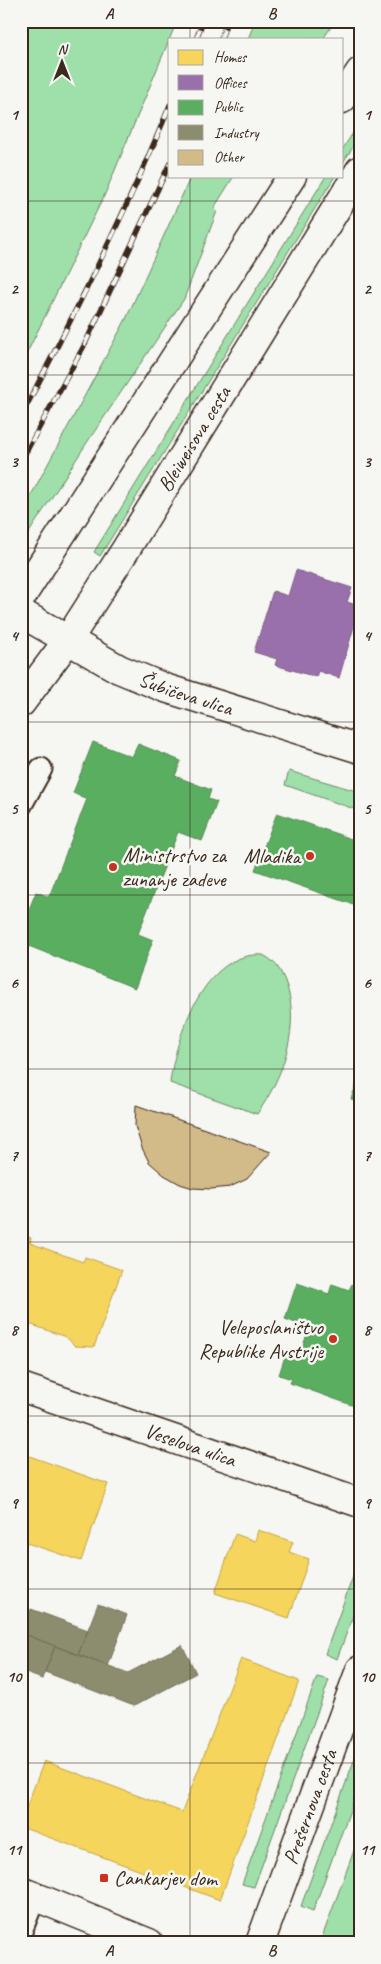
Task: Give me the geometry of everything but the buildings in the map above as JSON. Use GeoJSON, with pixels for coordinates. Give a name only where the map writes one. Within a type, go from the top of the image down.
{"type":"FeatureCollection","features":[{"type":"Feature","properties":{"kind":"main road"},"geometry":{"type":"LineString","coordinates":[[344,96],[360,72]]}},
{"type":"Feature","properties":{"kind":"main road","name":"Bleiweisova cesta"},"geometry":{"type":"LineString","coordinates":[[21,703],[68,640],[126,549],[360,170]]}},
{"type":"Feature","properties":{"kind":"main road"},"geometry":{"type":"LineString","coordinates":[[21,597],[291,178]]}},
{"type":"Feature","properties":{"kind":"main road","name":"Šubičeva ulica"},"geometry":{"type":"LineString","coordinates":[[21,613],[119,669],[166,688],[360,749]]}},
{"type":"Feature","properties":{"kind":"main road","name":"Veselova ulica"},"geometry":{"type":"LineString","coordinates":[[21,1388],[360,1503]]}},
{"type":"Feature","properties":{"kind":"main road","name":"Prešernova cesta"},"geometry":{"type":"LineString","coordinates":[[260,1943],[360,1670]]}},
{"type":"Feature","properties":{"kind":"main road"},"geometry":{"type":"LineString","coordinates":[[28,1894],[149,1943]]}},
{"type":"Feature","properties":{"kind":"lane"},"geometry":{"type":"LineString","coordinates":[[21,805],[41,769]]}},
{"type":"Feature","properties":{"kind":"lane"},"geometry":{"type":"LineString","coordinates":[[21,1931],[28,1894]]}},
{"type":"Feature","properties":{"kind":"green space"},"geometry":{"type":"Polygon","coordinates":[[[21,21],[177,21],[170,38],[168,38],[168,43],[105,194],[21,365],[21,21]]]}},
{"type":"Feature","properties":{"kind":"green space"},"geometry":{"type":"Polygon","coordinates":[[[255,21],[335,21],[324,38],[248,38],[255,21]]]}},
{"type":"Feature","properties":{"kind":"green space"},"geometry":{"type":"Polygon","coordinates":[[[360,122],[360,136],[344,161],[344,147],[360,122]]]}},
{"type":"Feature","properties":{"kind":"green space"},"geometry":{"type":"Polygon","coordinates":[[[190,178],[233,178],[214,208],[217,211],[184,299],[88,441],[21,545],[21,514],[126,319],[190,178]]]}},
{"type":"Feature","properties":{"kind":"green space"},"geometry":{"type":"Polygon","coordinates":[[[325,178],[334,178],[100,556],[94,552],[325,178]]]}},
{"type":"Feature","properties":{"kind":"green space"},"geometry":{"type":"Polygon","coordinates":[[[289,771],[360,792],[360,811],[285,785],[289,771]]]}},
{"type":"Feature","properties":{"kind":"green space"},"geometry":{"type":"Polygon","coordinates":[[[263,955],[274,963],[285,981],[290,998],[291,1015],[287,1050],[282,1067],[275,1084],[257,1114],[170,1083],[178,1043],[186,1021],[209,981],[225,967],[243,957],[263,955]]]}},
{"type":"Feature","properties":{"kind":"green space"},"geometry":{"type":"Polygon","coordinates":[[[360,1557],[360,1596],[337,1659],[325,1654],[360,1557]]]}},
{"type":"Feature","properties":{"kind":"green space"},"geometry":{"type":"Polygon","coordinates":[[[317,1677],[329,1680],[254,1887],[242,1884],[317,1677]]]}},
{"type":"Feature","properties":{"kind":"green space"},"geometry":{"type":"Polygon","coordinates":[[[360,1744],[360,1783],[313,1911],[301,1906],[360,1744]]]}},
{"type":"Feature","properties":{"kind":"green space"},"geometry":{"type":"Polygon","coordinates":[[[360,1834],[360,1943],[320,1943],[360,1834]]]}},
{"type":"Feature","properties":{"kind":"railway"},"geometry":{"type":"LineString","coordinates":[[196,38],[203,21]]}},
{"type":"Feature","properties":{"kind":"railway"},"geometry":{"type":"LineString","coordinates":[[221,38],[227,21]]}},
{"type":"Feature","properties":{"kind":"railway"},"geometry":{"type":"LineString","coordinates":[[21,416],[100,262],[168,110]]}},
{"type":"Feature","properties":{"kind":"railway"},"geometry":{"type":"LineString","coordinates":[[21,461],[85,344],[168,167]]}},
{"type":"Feature","properties":{"kind":"place","name":"Mladika"},"geometry":{"type":"Point","coordinates":[310,856]}},
{"type":"Feature","properties":{"kind":"place","name":"Ministrstvo za zunanje zadeve"},"geometry":{"type":"Point","coordinates":[113,867]}},
{"type":"Feature","properties":{"kind":"place","name":"Veleposlaništvo Republike Avstrije"},"geometry":{"type":"Point","coordinates":[333,1339]}},
{"type":"Feature","properties":{"kind":"place","name":"Cankarjev dom"},"geometry":{"type":"Point","coordinates":[104,1878]}}]}
